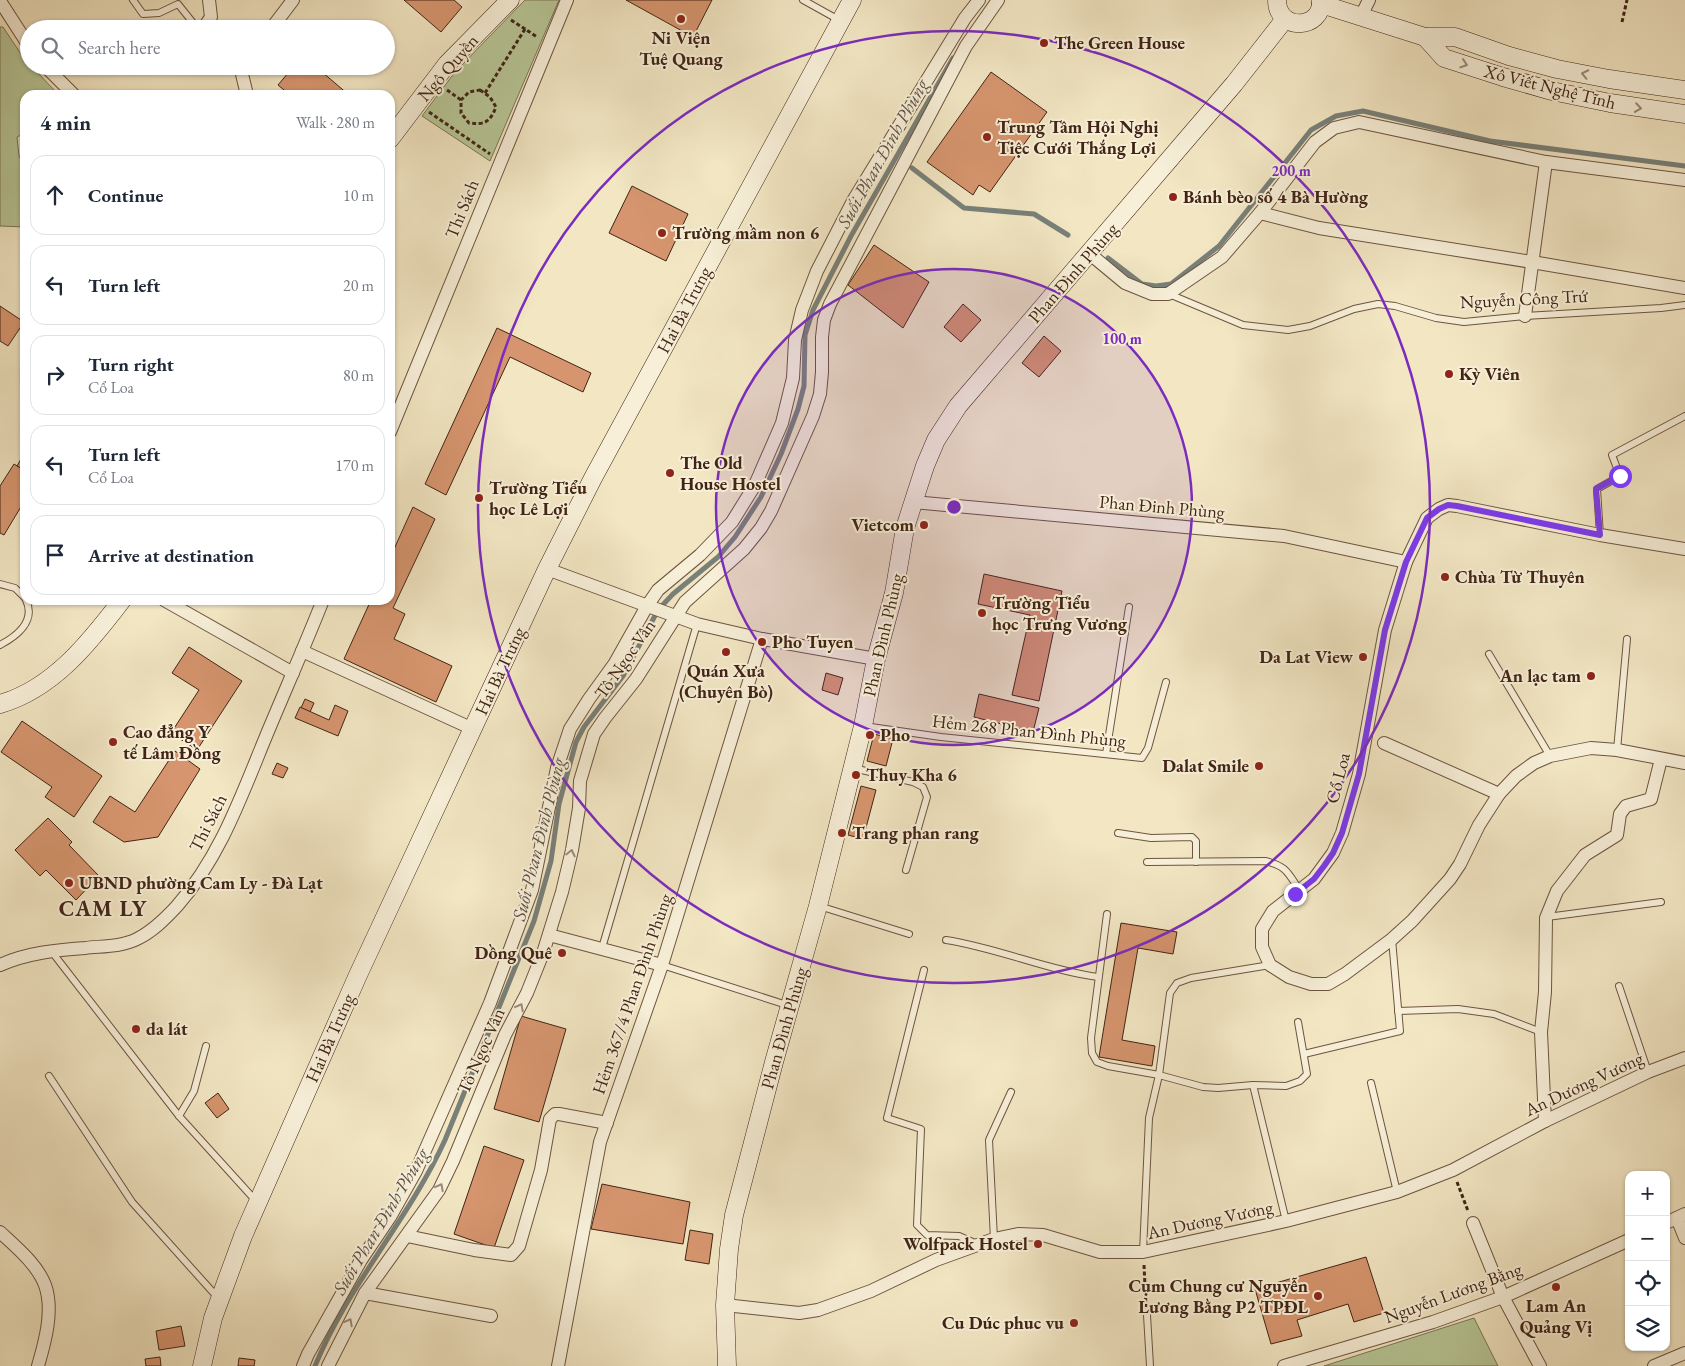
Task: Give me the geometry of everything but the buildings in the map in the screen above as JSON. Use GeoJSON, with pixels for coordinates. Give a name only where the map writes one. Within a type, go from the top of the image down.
{"type":"FeatureCollection","features":[{"type":"Feature","properties":{"kind":"main road","name":"Ngô Quyền"},"geometry":{"type":"LineString","coordinates":[[395,133],[447,64],[510,0]]}},
{"type":"Feature","properties":{"kind":"main road","name":"Hai Bà Trưng"},"geometry":{"type":"LineString","coordinates":[[202,1366],[219,1300],[257,1203],[358,975],[547,569],[593,478],[852,0]]}},
{"type":"Feature","properties":{"kind":"main road"},"geometry":{"type":"LineString","coordinates":[[1277,0],[1280,13],[1292,23],[1307,22],[1314,18],[1319,12],[1321,2]]}},
{"type":"Feature","properties":{"kind":"main road","name":"Xô Viết Nghệ Tĩnh"},"geometry":{"type":"LineString","coordinates":[[1321,2],[1360,18],[1425,37],[1455,37],[1509,56],[1557,69],[1609,80],[1685,90]]}},
{"type":"Feature","properties":{"kind":"main road","name":"Phan Đình Phùng"},"geometry":{"type":"LineString","coordinates":[[727,1366],[725,1305],[728,1249],[734,1215],[774,1062],[818,906],[863,726],[876,659],[894,593],[905,528],[925,466],[936,440],[958,406],[1234,84],[1285,19]]}},
{"type":"Feature","properties":{"kind":"main road","name":"Xô Viết Nghệ Tĩnh"},"geometry":{"type":"LineString","coordinates":[[1425,37],[1444,58],[1503,77],[1552,91],[1610,103],[1685,114]]}},
{"type":"Feature","properties":{"kind":"main road"},"geometry":{"type":"LineString","coordinates":[[0,704],[31,691],[66,666],[118,605]]}},
{"type":"Feature","properties":{"kind":"street"},"geometry":{"type":"LineString","coordinates":[[209,0],[211,17],[209,20]]}},
{"type":"Feature","properties":{"kind":"street"},"geometry":{"type":"LineString","coordinates":[[278,20],[293,0]]}},
{"type":"Feature","properties":{"kind":"street","name":"Thi Sách"},"geometry":{"type":"LineString","coordinates":[[395,420],[567,0]]}},
{"type":"Feature","properties":{"kind":"street","name":"Tô Ngọc Vân"},"geometry":{"type":"LineString","coordinates":[[303,1366],[360,1260],[390,1217],[416,1172],[490,1004],[532,890],[557,768],[570,729],[615,663],[658,590],[700,556],[732,522],[755,485],[782,423],[794,378],[796,332],[817,271],[858,192],[965,18],[979,0]]}},
{"type":"Feature","properties":{"kind":"street","name":"Tô Ngọc Vân"},"geometry":{"type":"LineString","coordinates":[[328,1366],[365,1293],[439,1190],[453,1161],[505,1034],[527,993],[549,935],[572,850],[579,808],[580,781],[594,734],[636,679],[674,616],[689,597],[744,550],[771,511],[813,416],[820,394],[822,337],[824,320],[830,304],[966,46],[998,0]]}},
{"type":"Feature","properties":{"kind":"street"},"geometry":{"type":"LineString","coordinates":[[1360,18],[1369,0]]}},
{"type":"Feature","properties":{"kind":"street"},"geometry":{"type":"LineString","coordinates":[[4,3],[20,31]]}},
{"type":"Feature","properties":{"kind":"street"},"geometry":{"type":"LineString","coordinates":[[54,75],[69,90]]}},
{"type":"Feature","properties":{"kind":"street"},"geometry":{"type":"LineString","coordinates":[[242,75],[247,90]]}},
{"type":"Feature","properties":{"kind":"street"},"geometry":{"type":"LineString","coordinates":[[1168,294],[1222,257],[1260,213],[1315,142],[1334,128],[1360,122],[1546,162],[1685,180]]}},
{"type":"Feature","properties":{"kind":"street"},"geometry":{"type":"LineString","coordinates":[[1525,316],[1546,162]]}},
{"type":"Feature","properties":{"kind":"street","name":"Nguyễn Công Trứ"},"geometry":{"type":"LineString","coordinates":[[1260,213],[1319,228],[1685,288]]}},
{"type":"Feature","properties":{"kind":"street","name":"Nguyễn Công Trứ"},"geometry":{"type":"LineString","coordinates":[[1090,254],[1125,284],[1152,294],[1168,294]]}},
{"type":"Feature","properties":{"kind":"street","name":"Phan Đinh Phùng"},"geometry":{"type":"LineString","coordinates":[[914,502],[1284,536],[1406,562]]}},
{"type":"Feature","properties":{"kind":"street","name":"Cổ Loa"},"geometry":{"type":"LineString","coordinates":[[1270,965],[1262,948],[1262,929],[1273,911],[1314,879],[1333,853],[1342,833],[1359,774],[1385,630],[1406,562],[1427,518],[1448,505],[1457,506],[1600,535],[1685,549]]}},
{"type":"Feature","properties":{"kind":"street"},"geometry":{"type":"LineString","coordinates":[[547,569],[697,624],[762,639],[876,659]]}},
{"type":"Feature","properties":{"kind":"street"},"geometry":{"type":"LineString","coordinates":[[173,605],[292,673]]}},
{"type":"Feature","properties":{"kind":"street","name":"Thi Sách"},"geometry":{"type":"LineString","coordinates":[[0,965],[15,958],[51,951],[120,945],[134,941],[147,934],[162,922],[180,902],[199,878],[226,833],[321,605]]}},
{"type":"Feature","properties":{"kind":"street","name":"Hẻm 367/4 Phan Đình Phùng"},"geometry":{"type":"LineString","coordinates":[[558,1366],[600,1142],[662,965],[762,639]]}},
{"type":"Feature","properties":{"kind":"street"},"geometry":{"type":"LineString","coordinates":[[302,651],[473,729]]}},
{"type":"Feature","properties":{"kind":"street"},"geometry":{"type":"LineString","coordinates":[[1384,743],[1499,794]]}},
{"type":"Feature","properties":{"kind":"street"},"geometry":{"type":"LineString","coordinates":[[1270,965],[1289,977],[1311,984],[1328,984],[1345,974],[1392,939],[1412,922],[1450,879],[1460,864],[1479,825],[1499,794],[1516,776],[1534,763],[1550,756],[1591,748],[1617,750],[1685,763]]}},
{"type":"Feature","properties":{"kind":"street"},"geometry":{"type":"LineString","coordinates":[[1545,1121],[1541,1032],[1546,918],[1557,891],[1585,855],[1617,835],[1620,814],[1626,806],[1651,799],[1661,759]]}},
{"type":"Feature","properties":{"kind":"street"},"geometry":{"type":"LineString","coordinates":[[549,935],[662,965]]}},
{"type":"Feature","properties":{"kind":"street","name":"An Dương Vương"},"geometry":{"type":"LineString","coordinates":[[725,1305],[799,1312],[818,1310],[871,1291],[936,1260],[994,1239],[1018,1234],[1043,1235],[1100,1252],[1143,1252],[1286,1221],[1397,1192],[1453,1170],[1545,1121],[1648,1072],[1685,1058]]}},
{"type":"Feature","properties":{"kind":"street"},"geometry":{"type":"LineString","coordinates":[[407,1236],[474,1250],[511,1255],[519,1246],[541,1170],[550,1119],[555,1114],[559,1114],[607,1124]]}},
{"type":"Feature","properties":{"kind":"street"},"geometry":{"type":"LineString","coordinates":[[1676,1218],[1685,1238]]}},
{"type":"Feature","properties":{"kind":"street"},"geometry":{"type":"LineString","coordinates":[[1473,1223],[1503,1297],[1540,1366]]}},
{"type":"Feature","properties":{"kind":"street"},"geometry":{"type":"LineString","coordinates":[[0,1232],[26,1256],[45,1285],[48,1301],[48,1318],[38,1366]]}},
{"type":"Feature","properties":{"kind":"street","name":"Nguyễn Lương Bằng"},"geometry":{"type":"LineString","coordinates":[[1284,1366],[1433,1322],[1503,1297],[1625,1242]]}},
{"type":"Feature","properties":{"kind":"street"},"geometry":{"type":"LineString","coordinates":[[365,1293],[491,1316]]}},
{"type":"Feature","properties":{"kind":"street"},"geometry":{"type":"LineString","coordinates":[[1654,1366],[1685,1353]]}},
{"type":"Feature","properties":{"kind":"lane"},"geometry":{"type":"LineString","coordinates":[[134,0],[143,14],[159,13],[178,4],[191,20]]}},
{"type":"Feature","properties":{"kind":"lane"},"geometry":{"type":"LineString","coordinates":[[802,0],[840,21]]}},
{"type":"Feature","properties":{"kind":"lane","name":"Nguyễn Công Trứ"},"geometry":{"type":"LineString","coordinates":[[1168,294],[1243,325],[1288,330],[1310,326],[1354,309],[1378,304],[1395,306],[1436,318],[1464,322],[1685,305]]}},
{"type":"Feature","properties":{"kind":"lane"},"geometry":{"type":"LineString","coordinates":[[1600,535],[1596,489],[1620,476],[1612,455],[1685,416]]}},
{"type":"Feature","properties":{"kind":"lane"},"geometry":{"type":"LineString","coordinates":[[0,584],[15,588],[20,593]]}},
{"type":"Feature","properties":{"kind":"lane"},"geometry":{"type":"LineString","coordinates":[[0,644],[20,632],[28,622],[28,605]]}},
{"type":"Feature","properties":{"kind":"lane"},"geometry":{"type":"LineString","coordinates":[[1106,754],[1129,607]]}},
{"type":"Feature","properties":{"kind":"lane"},"geometry":{"type":"LineString","coordinates":[[602,948],[697,624]]}},
{"type":"Feature","properties":{"kind":"lane"},"geometry":{"type":"LineString","coordinates":[[1617,750],[1627,638]]}},
{"type":"Feature","properties":{"kind":"lane"},"geometry":{"type":"LineString","coordinates":[[1489,654],[1550,756]]}},
{"type":"Feature","properties":{"kind":"lane","name":"Hẻm 268 Phan Đình Phùng"},"geometry":{"type":"LineString","coordinates":[[863,726],[941,737],[1142,758],[1148,748],[1166,682]]}},
{"type":"Feature","properties":{"kind":"lane"},"geometry":{"type":"LineString","coordinates":[[852,768],[913,782],[923,787],[927,797],[906,870]]}},
{"type":"Feature","properties":{"kind":"lane"},"geometry":{"type":"LineString","coordinates":[[1118,833],[1151,838],[1192,837],[1196,841],[1196,862]]}},
{"type":"Feature","properties":{"kind":"lane"},"geometry":{"type":"LineString","coordinates":[[1147,862],[1254,861],[1276,864],[1285,868],[1300,891]]}},
{"type":"Feature","properties":{"kind":"lane"},"geometry":{"type":"LineString","coordinates":[[1546,918],[1661,902]]}},
{"type":"Feature","properties":{"kind":"lane"},"geometry":{"type":"LineString","coordinates":[[818,906],[909,934]]}},
{"type":"Feature","properties":{"kind":"lane"},"geometry":{"type":"LineString","coordinates":[[1107,914],[1091,1038],[1092,1053],[1097,1062],[1108,1066],[1159,1075],[1203,1087],[1286,1086],[1300,1081],[1307,1074],[1298,1022]]}},
{"type":"Feature","properties":{"kind":"lane"},"geometry":{"type":"LineString","coordinates":[[1304,1054],[1400,1031],[1392,939]]}},
{"type":"Feature","properties":{"kind":"lane"},"geometry":{"type":"LineString","coordinates":[[946,940],[975,944],[1070,973],[1098,977]]}},
{"type":"Feature","properties":{"kind":"lane"},"geometry":{"type":"LineString","coordinates":[[51,951],[179,1116],[257,1203]]}},
{"type":"Feature","properties":{"kind":"lane"},"geometry":{"type":"LineString","coordinates":[[662,965],[791,1006]]}},
{"type":"Feature","properties":{"kind":"lane"},"geometry":{"type":"LineString","coordinates":[[1143,1252],[1149,1118],[1159,1075],[1170,993],[1177,982],[1190,978],[1270,965]]}},
{"type":"Feature","properties":{"kind":"lane"},"geometry":{"type":"LineString","coordinates":[[924,970],[887,1118],[920,1129],[917,1225],[927,1235],[959,1236],[978,1245]]}},
{"type":"Feature","properties":{"kind":"lane"},"geometry":{"type":"LineString","coordinates":[[1619,986],[1648,1072]]}},
{"type":"Feature","properties":{"kind":"lane"},"geometry":{"type":"LineString","coordinates":[[1398,1011],[1458,1008],[1494,1014],[1541,1032]]}},
{"type":"Feature","properties":{"kind":"lane"},"geometry":{"type":"LineString","coordinates":[[179,1116],[194,1090],[206,1046]]}},
{"type":"Feature","properties":{"kind":"lane"},"geometry":{"type":"LineString","coordinates":[[49,1076],[132,1202],[219,1300]]}},
{"type":"Feature","properties":{"kind":"lane"},"geometry":{"type":"LineString","coordinates":[[1371,1083],[1397,1192]]}},
{"type":"Feature","properties":{"kind":"lane"},"geometry":{"type":"LineString","coordinates":[[1253,1085],[1286,1221]]}},
{"type":"Feature","properties":{"kind":"lane"},"geometry":{"type":"LineString","coordinates":[[994,1239],[989,1140],[1011,1092]]}},
{"type":"Feature","properties":{"kind":"lane"},"geometry":{"type":"LineString","coordinates":[[1147,1315],[1150,1366]]}},
{"type":"Feature","properties":{"kind":"path"},"geometry":{"type":"LineString","coordinates":[[1622,22],[1627,0]]}},
{"type":"Feature","properties":{"kind":"path"},"geometry":{"type":"LineString","coordinates":[[485,93],[525,30],[549,45]]}},
{"type":"Feature","properties":{"kind":"path"},"geometry":{"type":"LineString","coordinates":[[480,90],[485,93],[490,96],[496,107],[491,118],[481,125],[469,123],[461,113],[461,100],[469,92],[480,90]]}},
{"type":"Feature","properties":{"kind":"path"},"geometry":{"type":"LineString","coordinates":[[417,104],[501,161]]}},
{"type":"Feature","properties":{"kind":"path"},"geometry":{"type":"LineString","coordinates":[[1453,1170],[1473,1223]]}},
{"type":"Feature","properties":{"kind":"path"},"geometry":{"type":"LineString","coordinates":[[1143,1252],[1147,1315]]}},
{"type":"Feature","properties":{"kind":"green space"},"geometry":{"type":"Polygon","coordinates":[[[525,0],[559,0],[490,161],[422,116],[455,72],[525,0]]]}},
{"type":"Feature","properties":{"kind":"green space"},"geometry":{"type":"Polygon","coordinates":[[[0,27],[3,27],[20,52],[20,75],[40,75],[54,90],[20,90],[20,136],[17,137],[20,158],[20,227],[0,226],[0,27]]]}},
{"type":"Feature","properties":{"kind":"green space"},"geometry":{"type":"Polygon","coordinates":[[[1474,1318],[1498,1366],[1324,1366],[1474,1318]]]}},
{"type":"Feature","properties":{"kind":"waterway","name":"Suối Phan Đình Phùng"},"geometry":{"type":"LineString","coordinates":[[315,1366],[344,1308],[414,1197],[445,1140],[534,921],[551,861],[559,804],[576,742],[584,727],[623,676],[658,610],[673,594],[718,557],[735,537],[761,497],[781,454],[798,409],[804,386],[805,335],[813,310],[851,236],[953,58]]}},
{"type":"Feature","properties":{"kind":"waterway"},"geometry":{"type":"LineString","coordinates":[[1108,258],[1142,284],[1156,286],[1171,284],[1219,246],[1311,130],[1336,116],[1363,111],[1490,141],[1685,166]]}},
{"type":"Feature","properties":{"kind":"waterway"},"geometry":{"type":"LineString","coordinates":[[912,168],[964,208],[1034,214],[1068,235]]}},
{"type":"Feature","properties":{"kind":"place","name":"Ni Viện Tuệ Quang"},"geometry":{"type":"Point","coordinates":[681,19]}},
{"type":"Feature","properties":{"kind":"place","name":"The Green House"},"geometry":{"type":"Point","coordinates":[1044,43]}},
{"type":"Feature","properties":{"kind":"place","name":"Trung Tâm Hội Nghị Tiệc Cưới Thắng Lợi"},"geometry":{"type":"Point","coordinates":[987,137]}},
{"type":"Feature","properties":{"kind":"place","name":"Bánh bèo số 4 Bà Hường"},"geometry":{"type":"Point","coordinates":[1173,197]}},
{"type":"Feature","properties":{"kind":"place","name":"Trường mầm non 6"},"geometry":{"type":"Point","coordinates":[662,233]}},
{"type":"Feature","properties":{"kind":"place","name":"Kỳ Viên"},"geometry":{"type":"Point","coordinates":[1449,374]}},
{"type":"Feature","properties":{"kind":"place","name":"The Old House Hostel"},"geometry":{"type":"Point","coordinates":[670,473]}},
{"type":"Feature","properties":{"kind":"place","name":"Trường Tiểu học Lê Lợi"},"geometry":{"type":"Point","coordinates":[479,498]}},
{"type":"Feature","properties":{"kind":"place","name":"Vietcom"},"geometry":{"type":"Point","coordinates":[924,525]}},
{"type":"Feature","properties":{"kind":"place","name":"Chùa Từ Thuyên"},"geometry":{"type":"Point","coordinates":[1445,577]}},
{"type":"Feature","properties":{"kind":"place","name":"Trường Tiểu học Trưng Vương"},"geometry":{"type":"Point","coordinates":[982,613]}},
{"type":"Feature","properties":{"kind":"place","name":"Pho Tuyen"},"geometry":{"type":"Point","coordinates":[762,642]}},
{"type":"Feature","properties":{"kind":"place","name":"Quán Xưa (Chuyên Bò)"},"geometry":{"type":"Point","coordinates":[726,652]}},
{"type":"Feature","properties":{"kind":"place","name":"Da Lat View"},"geometry":{"type":"Point","coordinates":[1363,657]}},
{"type":"Feature","properties":{"kind":"place","name":"An lạc tam"},"geometry":{"type":"Point","coordinates":[1591,676]}},
{"type":"Feature","properties":{"kind":"place","name":"Pho"},"geometry":{"type":"Point","coordinates":[870,735]}},
{"type":"Feature","properties":{"kind":"place","name":"Cao đẳng Y tế Lâm Đồng"},"geometry":{"type":"Point","coordinates":[113,742]}},
{"type":"Feature","properties":{"kind":"place","name":"Dalat Smile"},"geometry":{"type":"Point","coordinates":[1259,766]}},
{"type":"Feature","properties":{"kind":"place","name":"Thuy Kha 6"},"geometry":{"type":"Point","coordinates":[856,775]}},
{"type":"Feature","properties":{"kind":"place","name":"Trang phan rang"},"geometry":{"type":"Point","coordinates":[842,833]}},
{"type":"Feature","properties":{"kind":"place","name":"UBND phường Cam Ly - Đà Lạt"},"geometry":{"type":"Point","coordinates":[69,883]}},
{"type":"Feature","properties":{"kind":"place","name":"Dồng Quê"},"geometry":{"type":"Point","coordinates":[562,953]}},
{"type":"Feature","properties":{"kind":"place","name":"da lát"},"geometry":{"type":"Point","coordinates":[136,1029]}},
{"type":"Feature","properties":{"kind":"place","name":"Wolfpack Hostel"},"geometry":{"type":"Point","coordinates":[1038,1244]}},
{"type":"Feature","properties":{"kind":"place","name":"Lam An Quảng Vị"},"geometry":{"type":"Point","coordinates":[1556,1287]}},
{"type":"Feature","properties":{"kind":"place","name":"Cụm Chung cư Nguyễn Lương Bằng P2 TPĐL"},"geometry":{"type":"Point","coordinates":[1318,1296]}},
{"type":"Feature","properties":{"kind":"place","name":"Cu Dúc phuc vu"},"geometry":{"type":"Point","coordinates":[1074,1323]}},
{"type":"Feature","properties":{"kind":"district","name":"CAM LY"},"geometry":{"type":"Point","coordinates":[103,908]}},
{"type":"Feature","properties":{"kind":"route"},"geometry":{"type":"LineString","coordinates":[[1295,894],[1314,879],[1333,853],[1342,833],[1359,774],[1385,630],[1406,562],[1427,518],[1448,505],[1600,535],[1596,489],[1620,476]]}}]}
